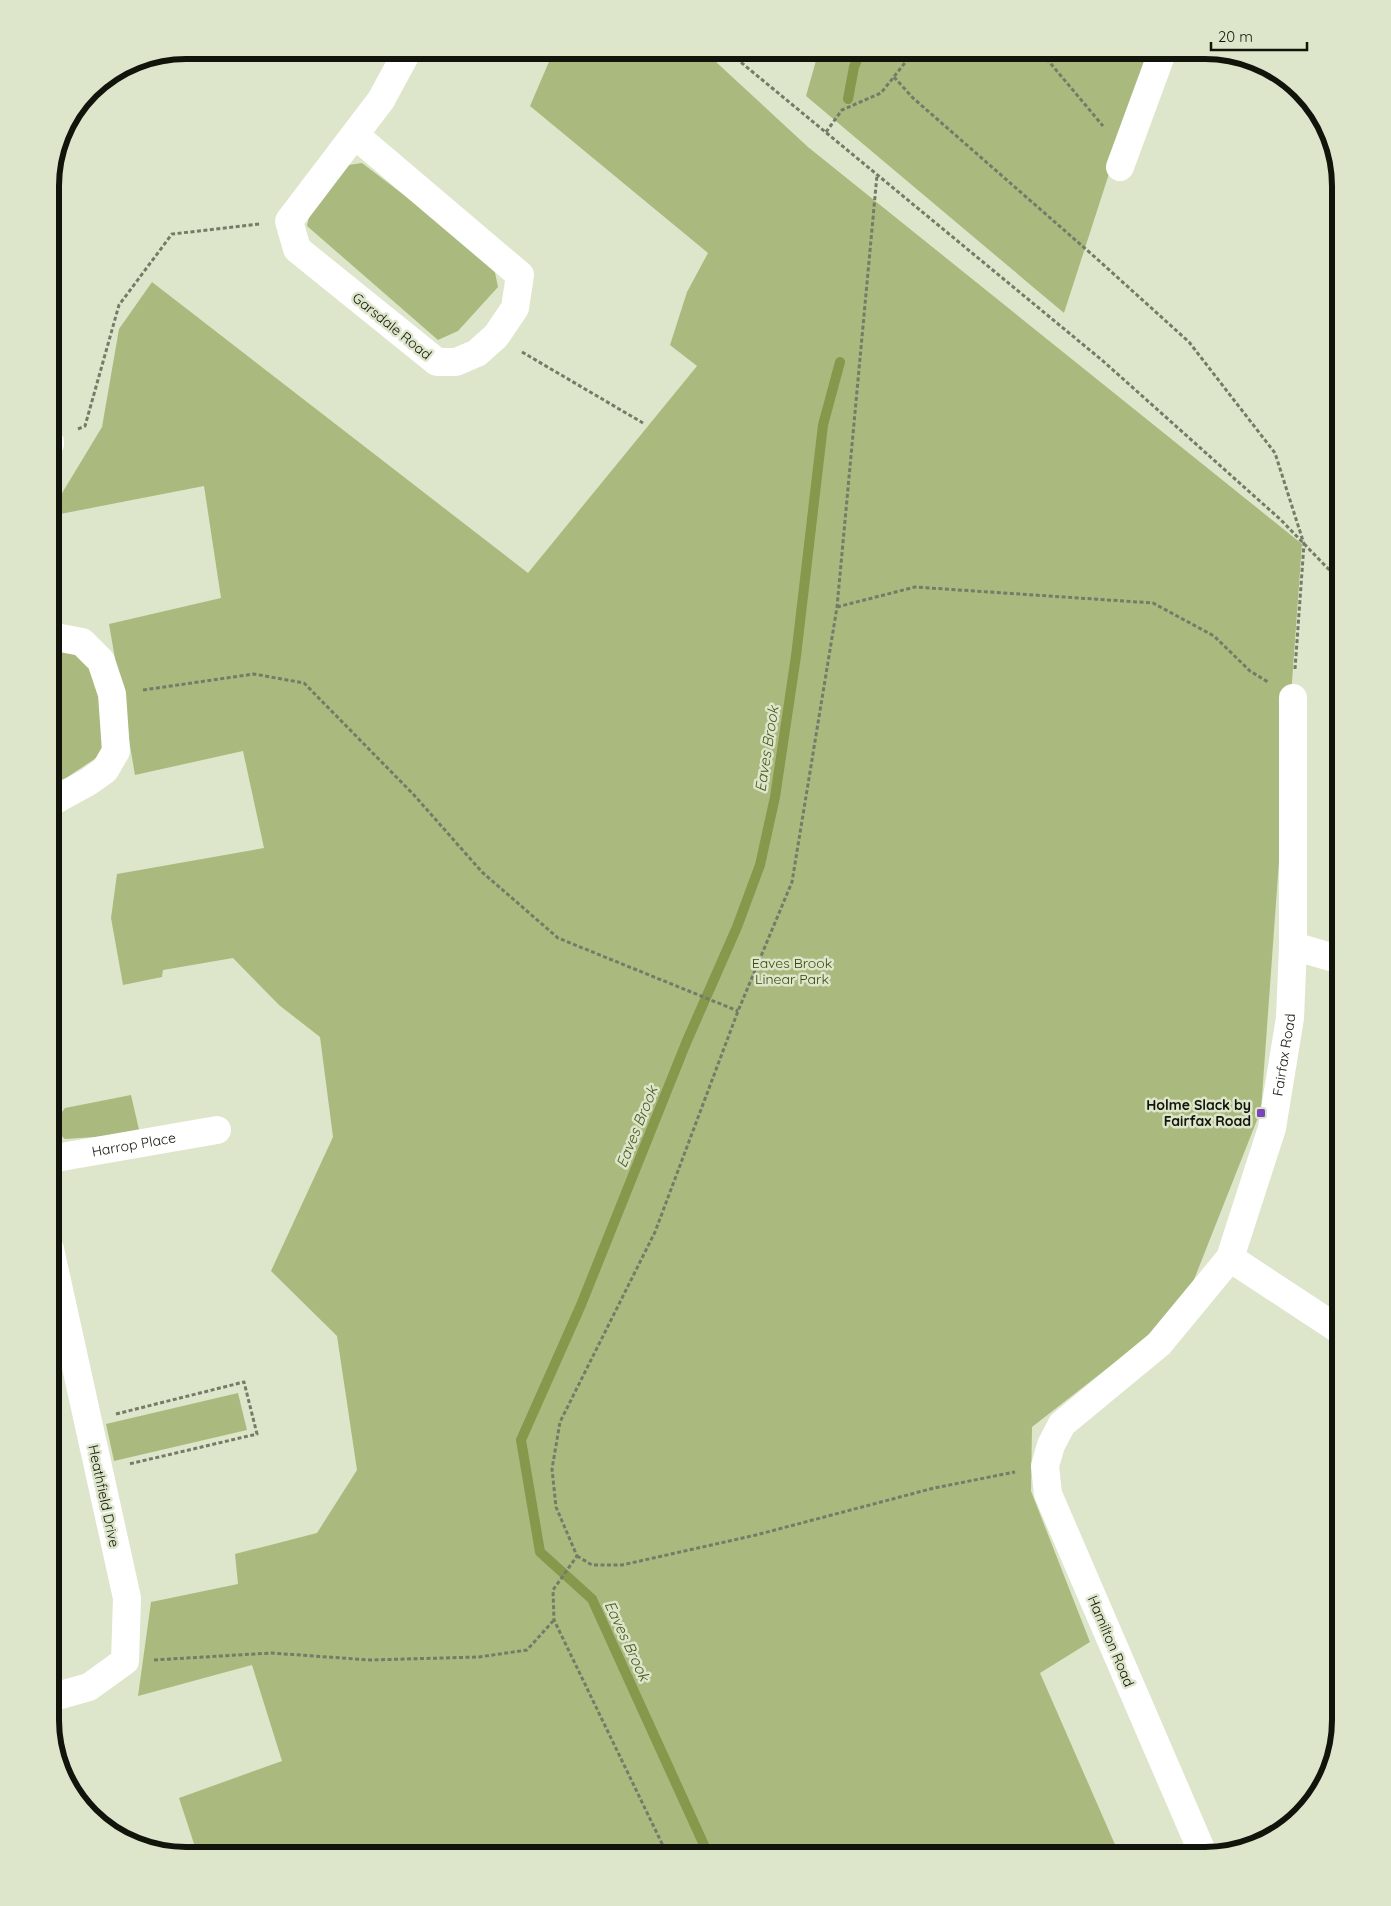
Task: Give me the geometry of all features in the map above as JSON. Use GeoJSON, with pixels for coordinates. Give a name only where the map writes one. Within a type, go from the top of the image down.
{"type":"FeatureCollection","features":[{"type":"Feature","properties":{"kind":"street"},"geometry":{"type":"LineString","coordinates":[[289,221],[381,100],[403,59]]}},
{"type":"Feature","properties":{"kind":"street"},"geometry":{"type":"LineString","coordinates":[[1122,160],[1160,59]]}},
{"type":"Feature","properties":{"kind":"street","name":"Garsdale Road"},"geometry":{"type":"LineString","coordinates":[[289,221],[297,249],[437,362],[456,362],[477,353],[496,336],[515,308],[520,275],[355,135]]}},
{"type":"Feature","properties":{"kind":"street"},"geometry":{"type":"LineString","coordinates":[[59,638],[82,642],[101,661],[112,694],[116,752],[105,770],[59,798]]}},
{"type":"Feature","properties":{"kind":"street","name":"Fairfax Road"},"geometry":{"type":"LineString","coordinates":[[1062,1424],[1158,1344],[1230,1258],[1272,1128],[1290,1018],[1294,946],[1293,698]]}},
{"type":"Feature","properties":{"kind":"street"},"geometry":{"type":"LineString","coordinates":[[1294,946],[1332,957]]}},
{"type":"Feature","properties":{"kind":"street","name":"Harrop Place"},"geometry":{"type":"LineString","coordinates":[[59,1157],[217,1130]]}},
{"type":"Feature","properties":{"kind":"street"},"geometry":{"type":"LineString","coordinates":[[1230,1258],[1332,1324]]}},
{"type":"Feature","properties":{"kind":"street","name":"Heathfield Drive"},"geometry":{"type":"LineString","coordinates":[[59,1290],[127,1598],[125,1661]]}},
{"type":"Feature","properties":{"kind":"street","name":"Hamilton Road"},"geometry":{"type":"LineString","coordinates":[[1062,1424],[1051,1445],[1045,1466],[1048,1494],[1200,1847]]}},
{"type":"Feature","properties":{"kind":"street"},"geometry":{"type":"LineString","coordinates":[[59,1695],[89,1687],[125,1661]]}},
{"type":"Feature","properties":{"kind":"path"},"geometry":{"type":"LineString","coordinates":[[737,59],[1102,361],[1281,520],[1332,573]]}},
{"type":"Feature","properties":{"kind":"path"},"geometry":{"type":"LineString","coordinates":[[826,132],[842,110],[881,94],[910,59]]}},
{"type":"Feature","properties":{"kind":"path"},"geometry":{"type":"LineString","coordinates":[[1047,59],[1122,160]]}},
{"type":"Feature","properties":{"kind":"path"},"geometry":{"type":"LineString","coordinates":[[837,607],[915,587],[1154,603],[1214,636],[1250,671],[1293,698],[1304,544],[1275,453],[1189,342],[913,98],[894,77]]}},
{"type":"Feature","properties":{"kind":"path"},"geometry":{"type":"LineString","coordinates":[[877,175],[837,607],[792,882],[738,1012],[655,1232],[560,1422],[552,1469],[556,1507],[576,1557],[592,1565],[622,1565],[756,1535],[934,1488],[1045,1466]]}},
{"type":"Feature","properties":{"kind":"path"},"geometry":{"type":"LineString","coordinates":[[59,439],[85,426],[119,305],[172,234],[289,221]]}},
{"type":"Feature","properties":{"kind":"path"},"geometry":{"type":"LineString","coordinates":[[496,336],[643,422]]}},
{"type":"Feature","properties":{"kind":"path"},"geometry":{"type":"LineString","coordinates":[[112,694],[254,674],[304,683],[414,795],[482,872],[558,938],[738,1012]]}},
{"type":"Feature","properties":{"kind":"path"},"geometry":{"type":"LineString","coordinates":[[88,1420],[244,1382],[256,1434],[99,1471]]}},
{"type":"Feature","properties":{"kind":"path"},"geometry":{"type":"LineString","coordinates":[[576,1557],[553,1590],[554,1620],[664,1847]]}},
{"type":"Feature","properties":{"kind":"path"},"geometry":{"type":"LineString","coordinates":[[125,1661],[271,1653],[370,1660],[479,1657],[527,1650],[554,1620]]}},
{"type":"Feature","properties":{"kind":"green space","name":"Eaves Brook Linear Park"},"geometry":{"type":"Polygon","coordinates":[[[550,59],[713,59],[808,147],[1302,544],[1261,1110],[1182,1310],[1032,1427],[1031,1491],[1090,1642],[1040,1673],[1116,1847],[195,1847],[179,1798],[282,1761],[252,1665],[138,1696],[151,1602],[238,1584],[235,1554],[317,1533],[357,1470],[337,1336],[271,1271],[333,1137],[320,1037],[279,1005],[233,958],[163,970],[162,977],[123,985],[111,918],[117,874],[264,848],[243,751],[135,775],[109,624],[221,598],[204,486],[59,514],[59,498],[102,427],[119,329],[152,282],[528,573],[697,366],[670,345],[687,292],[708,253],[530,106],[550,59]]]}},
{"type":"Feature","properties":{"kind":"green space"},"geometry":{"type":"Polygon","coordinates":[[[816,59],[1146,59],[1064,313],[806,96],[816,59]]]}},
{"type":"Feature","properties":{"kind":"green space"},"geometry":{"type":"Polygon","coordinates":[[[362,163],[493,263],[498,287],[458,331],[438,340],[307,226],[311,207],[342,166],[362,163]]]}},
{"type":"Feature","properties":{"kind":"green space"},"geometry":{"type":"Polygon","coordinates":[[[59,649],[86,658],[99,684],[108,740],[99,756],[59,781],[59,649]]]}},
{"type":"Feature","properties":{"kind":"green space"},"geometry":{"type":"Polygon","coordinates":[[[131,1095],[140,1134],[65,1139],[59,1134],[59,1116],[65,1108],[131,1095]]]}},
{"type":"Feature","properties":{"kind":"green space"},"geometry":{"type":"Polygon","coordinates":[[[238,1393],[247,1430],[114,1461],[106,1424],[238,1393]]]}},
{"type":"Feature","properties":{"kind":"waterway"},"geometry":{"type":"LineString","coordinates":[[848,99],[857,59]]}},
{"type":"Feature","properties":{"kind":"waterway","name":"Eaves Brook"},"geometry":{"type":"LineString","coordinates":[[705,1847],[592,1599],[540,1552],[521,1440],[581,1305],[686,1043],[737,927],[760,865],[775,797],[796,656],[823,425],[840,362]]}},
{"type":"Feature","properties":{"kind":"place","name":"Holme Slack by Fairfax Road"},"geometry":{"type":"Point","coordinates":[1261,1113]}}]}
